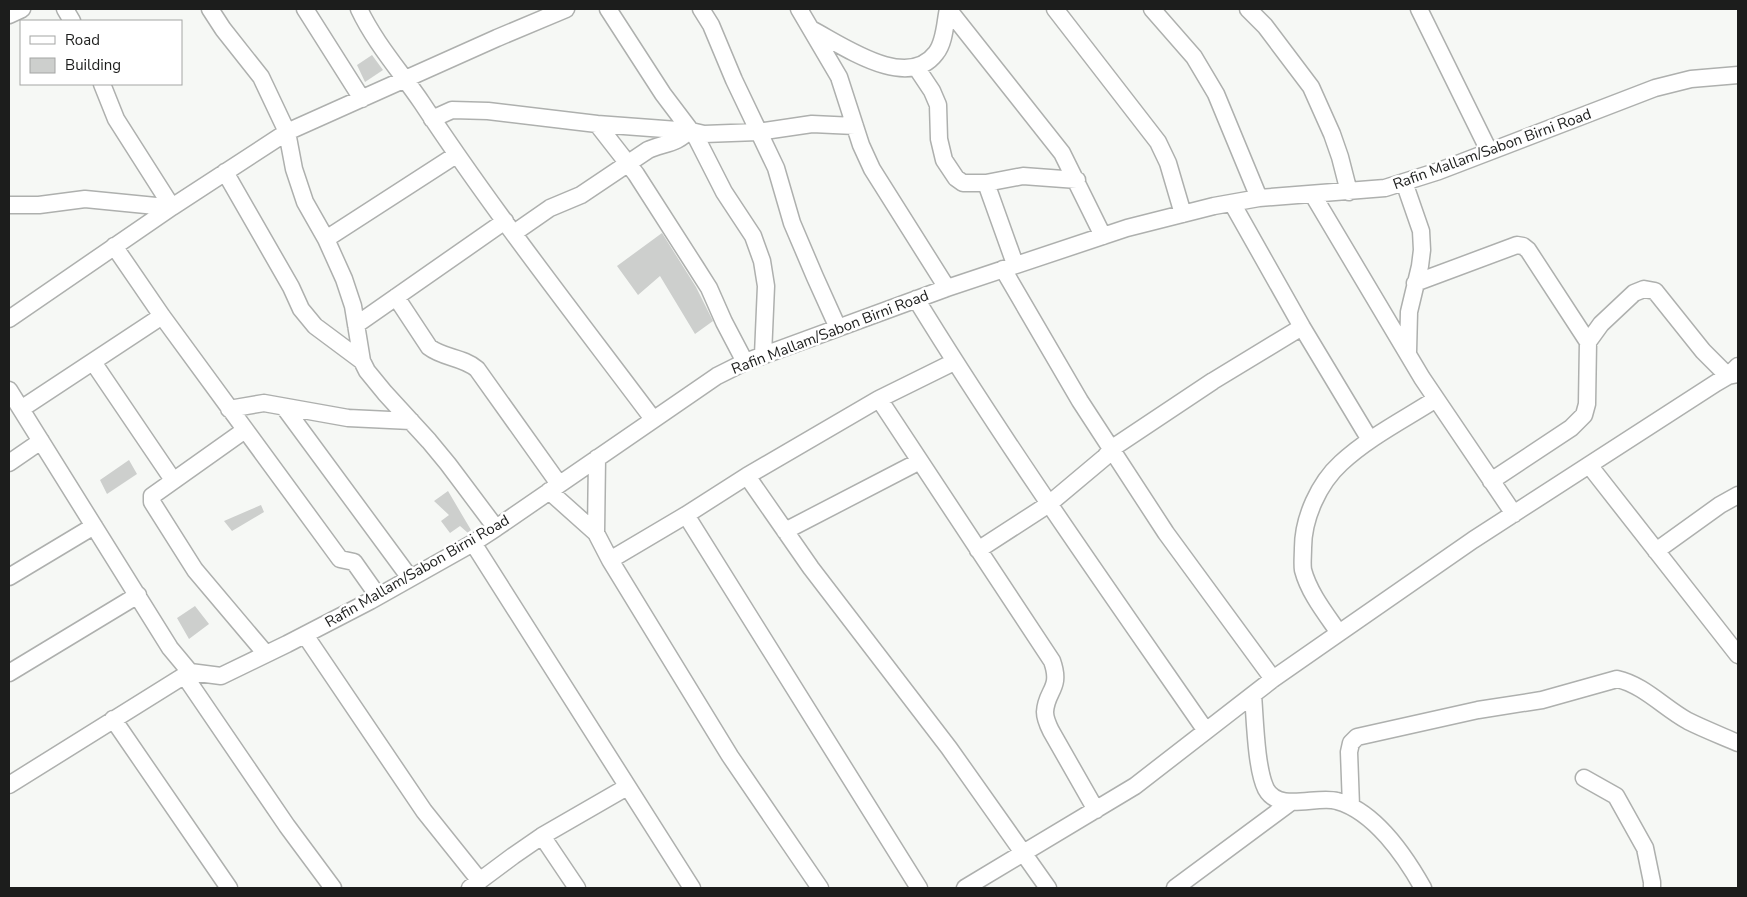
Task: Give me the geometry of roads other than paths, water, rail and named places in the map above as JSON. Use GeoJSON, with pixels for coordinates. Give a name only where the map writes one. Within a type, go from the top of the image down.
{"type":"FeatureCollection","features":[{"type":"Feature","properties":{"kind":"street"},"geometry":{"type":"LineString","coordinates":[[9,15],[22,9]]}},
{"type":"Feature","properties":{"kind":"street"},"geometry":{"type":"LineString","coordinates":[[65,9],[71,20]]}},
{"type":"Feature","properties":{"kind":"street"},"geometry":{"type":"LineString","coordinates":[[210,9],[223,29],[261,77],[287,132],[294,169],[305,202],[326,240],[344,280],[353,306],[362,361],[372,378],[448,464],[496,528]]}},
{"type":"Feature","properties":{"kind":"street"},"geometry":{"type":"LineString","coordinates":[[305,9],[362,99]]}},
{"type":"Feature","properties":{"kind":"street"},"geometry":{"type":"LineString","coordinates":[[359,9],[367,27],[406,79],[456,155],[653,419]]}},
{"type":"Feature","properties":{"kind":"street"},"geometry":{"type":"LineString","coordinates":[[9,319],[170,205],[287,132],[566,9]]}},
{"type":"Feature","properties":{"kind":"street"},"geometry":{"type":"LineString","coordinates":[[608,9],[662,94],[704,152],[724,192],[753,236],[762,261],[766,286],[763,355]]}},
{"type":"Feature","properties":{"kind":"street"},"geometry":{"type":"LineString","coordinates":[[701,9],[711,25],[734,80],[776,168],[792,223],[814,277],[838,328]]}},
{"type":"Feature","properties":{"kind":"street"},"geometry":{"type":"LineString","coordinates":[[799,9],[839,77],[861,145],[872,169],[947,288]]}},
{"type":"Feature","properties":{"kind":"street"},"geometry":{"type":"LineString","coordinates":[[812,29],[880,64],[900,69],[916,67],[936,54],[941,45],[948,9]]}},
{"type":"Feature","properties":{"kind":"street"},"geometry":{"type":"LineString","coordinates":[[948,9],[1062,153],[1103,236]]}},
{"type":"Feature","properties":{"kind":"street"},"geometry":{"type":"LineString","coordinates":[[1055,9],[1158,142],[1168,163],[1183,214]]}},
{"type":"Feature","properties":{"kind":"street"},"geometry":{"type":"LineString","coordinates":[[1152,9],[1194,57],[1216,94],[1259,198]]}},
{"type":"Feature","properties":{"kind":"street"},"geometry":{"type":"LineString","coordinates":[[1248,9],[1265,26],[1311,87],[1332,134],[1349,192]]}},
{"type":"Feature","properties":{"kind":"street"},"geometry":{"type":"LineString","coordinates":[[1418,9],[1489,151]]}},
{"type":"Feature","properties":{"kind":"street"},"geometry":{"type":"LineString","coordinates":[[916,67],[932,91],[938,105],[939,139],[944,160],[956,178],[963,182],[986,183],[1023,176],[1077,180]]}},
{"type":"Feature","properties":{"kind":"street","name":"Rafin Mallam/Sabon Birni Road"},"geometry":{"type":"LineString","coordinates":[[187,673],[221,676],[306,635],[378,596],[496,528],[717,376],[763,355],[1009,266],[1103,236],[1183,214],[1259,198],[1385,188],[1439,171],[1655,88],[1691,79],[1738,75]]}},
{"type":"Feature","properties":{"kind":"street"},"geometry":{"type":"LineString","coordinates":[[102,85],[116,119],[170,205]]}},
{"type":"Feature","properties":{"kind":"street"},"geometry":{"type":"LineString","coordinates":[[432,119],[452,110],[488,111],[704,134],[758,132],[812,124],[855,126]]}},
{"type":"Feature","properties":{"kind":"street"},"geometry":{"type":"LineString","coordinates":[[597,124],[628,164],[709,288],[724,322],[746,362]]}},
{"type":"Feature","properties":{"kind":"street"},"geometry":{"type":"LineString","coordinates":[[356,324],[510,227],[581,195],[656,146],[681,138],[689,131]]}},
{"type":"Feature","properties":{"kind":"street"},"geometry":{"type":"LineString","coordinates":[[326,240],[456,155]]}},
{"type":"Feature","properties":{"kind":"street"},"geometry":{"type":"LineString","coordinates":[[225,172],[301,309],[315,326],[362,361]]}},
{"type":"Feature","properties":{"kind":"street"},"geometry":{"type":"LineString","coordinates":[[1404,182],[1421,231],[1422,250],[1409,312],[1408,352]]}},
{"type":"Feature","properties":{"kind":"street"},"geometry":{"type":"LineString","coordinates":[[986,183],[1009,266],[1080,401],[1166,532],[1274,679]]}},
{"type":"Feature","properties":{"kind":"street"},"geometry":{"type":"LineString","coordinates":[[1313,194],[1422,378],[1514,514]]}},
{"type":"Feature","properties":{"kind":"street"},"geometry":{"type":"LineString","coordinates":[[9,206],[39,205],[84,199],[156,206],[170,205]]}},
{"type":"Feature","properties":{"kind":"street"},"geometry":{"type":"LineString","coordinates":[[1232,203],[1302,327],[1370,440]]}},
{"type":"Feature","properties":{"kind":"street"},"geometry":{"type":"LineString","coordinates":[[1415,283],[1516,245],[1523,246],[1528,250],[1588,342],[1587,404],[1584,415],[1572,428],[1491,481]]}},
{"type":"Feature","properties":{"kind":"street"},"geometry":{"type":"LineString","coordinates":[[114,246],[162,316],[340,559],[354,562],[378,596]]}},
{"type":"Feature","properties":{"kind":"street"},"geometry":{"type":"LineString","coordinates":[[965,888],[1135,786],[1274,679],[1339,633],[1514,514],[1735,372],[1703,351],[1655,291],[1644,289],[1634,293],[1601,324],[1588,342]]}},
{"type":"Feature","properties":{"kind":"street"},"geometry":{"type":"LineString","coordinates":[[396,298],[429,347],[436,352],[469,362],[477,369],[554,488],[596,533],[610,560],[730,756],[820,888]]}},
{"type":"Feature","properties":{"kind":"street"},"geometry":{"type":"LineString","coordinates":[[916,299],[954,362],[1049,504],[1206,731]]}},
{"type":"Feature","properties":{"kind":"street"},"geometry":{"type":"LineString","coordinates":[[21,409],[162,316]]}},
{"type":"Feature","properties":{"kind":"street"},"geometry":{"type":"LineString","coordinates":[[978,550],[1049,504],[1105,457],[1111,449],[1213,382],[1302,327]]}},
{"type":"Feature","properties":{"kind":"street"},"geometry":{"type":"LineString","coordinates":[[93,362],[173,480]]}},
{"type":"Feature","properties":{"kind":"street"},"geometry":{"type":"LineString","coordinates":[[610,560],[879,399],[954,362]]}},
{"type":"Feature","properties":{"kind":"street"},"geometry":{"type":"LineString","coordinates":[[9,390],[170,648],[282,818],[333,888]]}},
{"type":"Feature","properties":{"kind":"street"},"geometry":{"type":"LineString","coordinates":[[879,399],[1052,661],[1055,670],[1055,686],[1047,703],[1046,720],[1096,810]]}},
{"type":"Feature","properties":{"kind":"street"},"geometry":{"type":"LineString","coordinates":[[1339,633],[1314,596],[1303,570],[1303,533],[1308,514],[1326,482],[1341,463],[1370,440],[1436,399]]}},
{"type":"Feature","properties":{"kind":"street"},"geometry":{"type":"LineString","coordinates":[[230,409],[264,403],[348,418],[411,421]]}},
{"type":"Feature","properties":{"kind":"street"},"geometry":{"type":"LineString","coordinates":[[284,407],[410,578]]}},
{"type":"Feature","properties":{"kind":"street"},"geometry":{"type":"LineString","coordinates":[[245,430],[152,496],[152,502],[206,584],[266,654]]}},
{"type":"Feature","properties":{"kind":"street"},"geometry":{"type":"LineString","coordinates":[[9,463],[41,441]]}},
{"type":"Feature","properties":{"kind":"street"},"geometry":{"type":"LineString","coordinates":[[596,533],[597,458]]}},
{"type":"Feature","properties":{"kind":"street"},"geometry":{"type":"LineString","coordinates":[[786,531],[920,461]]}},
{"type":"Feature","properties":{"kind":"street"},"geometry":{"type":"LineString","coordinates":[[1589,465],[1738,655]]}},
{"type":"Feature","properties":{"kind":"street"},"geometry":{"type":"LineString","coordinates":[[748,476],[811,568],[949,748],[1022,854],[1048,888]]}},
{"type":"Feature","properties":{"kind":"street"},"geometry":{"type":"LineString","coordinates":[[1656,551],[1720,504],[1738,495]]}},
{"type":"Feature","properties":{"kind":"street"},"geometry":{"type":"LineString","coordinates":[[686,515],[919,888]]}},
{"type":"Feature","properties":{"kind":"street"},"geometry":{"type":"LineString","coordinates":[[9,577],[94,526]]}},
{"type":"Feature","properties":{"kind":"street"},"geometry":{"type":"LineString","coordinates":[[472,543],[692,888]]}},
{"type":"Feature","properties":{"kind":"street"},"geometry":{"type":"LineString","coordinates":[[9,672],[138,595]]}},
{"type":"Feature","properties":{"kind":"street"},"geometry":{"type":"LineString","coordinates":[[306,635],[475,884],[542,836],[627,787]]}},
{"type":"Feature","properties":{"kind":"street"},"geometry":{"type":"LineString","coordinates":[[9,783],[187,673]]}},
{"type":"Feature","properties":{"kind":"street"},"geometry":{"type":"LineString","coordinates":[[1352,806],[1349,752],[1351,743],[1357,737],[1478,710],[1542,700],[1617,679],[1626,681],[1648,694],[1688,721],[1738,743]]}},
{"type":"Feature","properties":{"kind":"street"},"geometry":{"type":"LineString","coordinates":[[1253,695],[1260,769],[1266,789],[1274,798],[1291,802],[1335,800],[1352,806],[1370,818],[1394,844],[1423,888]]}},
{"type":"Feature","properties":{"kind":"street"},"geometry":{"type":"LineString","coordinates":[[113,719],[229,888]]}},
{"type":"Feature","properties":{"kind":"street"},"geometry":{"type":"LineString","coordinates":[[1584,778],[1616,796],[1645,848],[1652,888]]}},
{"type":"Feature","properties":{"kind":"street"},"geometry":{"type":"LineString","coordinates":[[1175,888],[1291,802]]}},
{"type":"Feature","properties":{"kind":"street"},"geometry":{"type":"LineString","coordinates":[[542,836],[577,888]]}}]}
